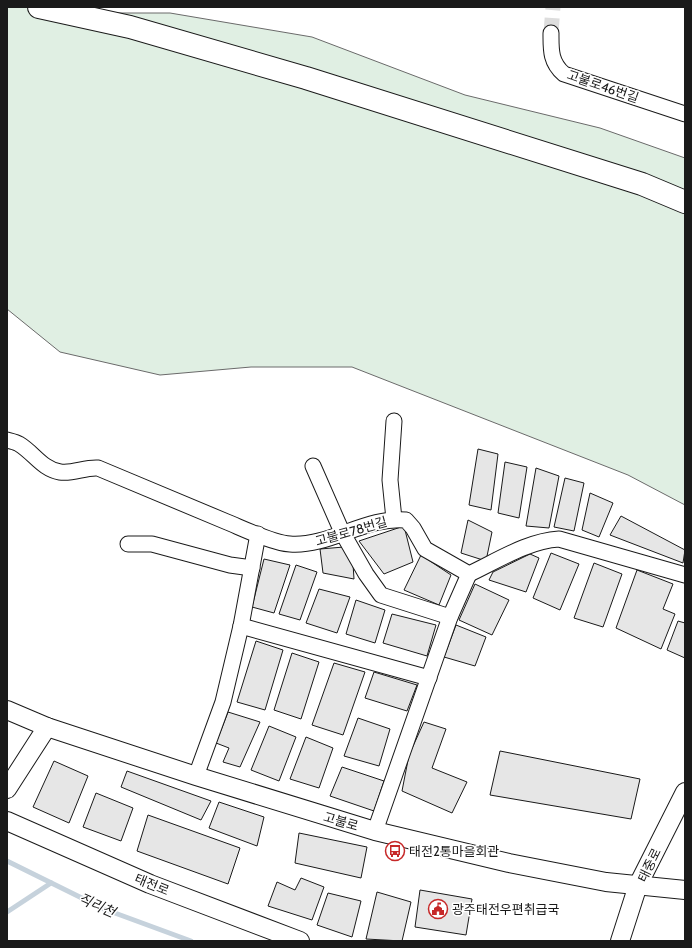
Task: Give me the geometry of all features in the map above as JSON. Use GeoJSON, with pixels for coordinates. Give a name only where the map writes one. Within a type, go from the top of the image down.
{"type":"FeatureCollection","features":[{"type":"Feature","properties":{"kind":"highway"},"geometry":{"type":"LineString","coordinates":[[39,7],[130,27],[298,76],[642,184],[685,202]]}},
{"type":"Feature","properties":{"kind":"street","name":"고불로46번길"},"geometry":{"type":"LineString","coordinates":[[551,33],[551,55],[555,67],[564,74],[685,114]]}},
{"type":"Feature","properties":{"kind":"street"},"geometry":{"type":"LineString","coordinates":[[394,421],[390,480],[394,519]]}},
{"type":"Feature","properties":{"kind":"street","name":"고불로78번길"},"geometry":{"type":"LineString","coordinates":[[7,440],[19,444],[48,468],[60,472],[69,472],[88,467],[98,468],[258,534],[289,544],[310,544],[342,532],[394,519],[406,520],[413,528],[425,550],[469,574]]}},
{"type":"Feature","properties":{"kind":"street"},"geometry":{"type":"LineString","coordinates":[[313,466],[342,532],[366,574],[381,595],[450,617]]}},
{"type":"Feature","properties":{"kind":"street"},"geometry":{"type":"LineString","coordinates":[[196,776],[223,702],[241,626],[258,534]]}},
{"type":"Feature","properties":{"kind":"street"},"geometry":{"type":"LineString","coordinates":[[375,831],[450,617],[469,574],[529,546],[545,540],[559,539],[685,575]]}},
{"type":"Feature","properties":{"kind":"street"},"geometry":{"type":"LineString","coordinates":[[128,544],[152,544],[230,565],[252,568]]}},
{"type":"Feature","properties":{"kind":"street"},"geometry":{"type":"LineString","coordinates":[[241,626],[429,678]]}},
{"type":"Feature","properties":{"kind":"street","name":"고불로"},"geometry":{"type":"LineString","coordinates":[[7,710],[47,727],[196,776],[375,831],[509,863],[606,882],[685,890]]}},
{"type":"Feature","properties":{"kind":"street"},"geometry":{"type":"LineString","coordinates":[[7,789],[47,727]]}},
{"type":"Feature","properties":{"kind":"street","name":"태중로"},"geometry":{"type":"LineString","coordinates":[[620,941],[638,885],[685,792]]}},
{"type":"Feature","properties":{"kind":"street","name":"태전로"},"geometry":{"type":"LineString","coordinates":[[7,821],[150,884],[300,941]]}},
{"type":"Feature","properties":{"kind":"green space"},"geometry":{"type":"Polygon","coordinates":[[[7,7],[57,7],[66,13],[170,13],[312,37],[465,95],[600,128],[685,158],[685,505],[628,475],[352,367],[251,367],[160,375],[60,352],[7,309],[7,7]]]}},
{"type":"Feature","properties":{"kind":"building"},"geometry":{"type":"Polygon","coordinates":[[[478,449],[498,454],[491,510],[469,505],[478,449]]]}},
{"type":"Feature","properties":{"kind":"building"},"geometry":{"type":"Polygon","coordinates":[[[505,462],[527,467],[519,518],[498,513],[505,462]]]}},
{"type":"Feature","properties":{"kind":"building"},"geometry":{"type":"Polygon","coordinates":[[[536,468],[559,476],[549,528],[526,526],[536,468]]]}},
{"type":"Feature","properties":{"kind":"building"},"geometry":{"type":"Polygon","coordinates":[[[565,478],[584,483],[574,531],[554,527],[565,478]]]}},
{"type":"Feature","properties":{"kind":"building"},"geometry":{"type":"Polygon","coordinates":[[[590,493],[613,503],[599,537],[582,530],[590,493]]]}},
{"type":"Feature","properties":{"kind":"building"},"geometry":{"type":"Polygon","coordinates":[[[621,516],[685,550],[683,563],[610,535],[621,516]]]}},
{"type":"Feature","properties":{"kind":"building"},"geometry":{"type":"Polygon","coordinates":[[[468,520],[492,532],[486,561],[461,553],[468,520]]]}},
{"type":"Feature","properties":{"kind":"building"},"geometry":{"type":"Polygon","coordinates":[[[404,526],[413,562],[384,574],[359,541],[404,526]]]}},
{"type":"Feature","properties":{"kind":"building"},"geometry":{"type":"Polygon","coordinates":[[[344,547],[353,564],[354,579],[323,573],[320,549],[344,547]]]}},
{"type":"Feature","properties":{"kind":"building"},"geometry":{"type":"Polygon","coordinates":[[[551,553],[579,564],[560,610],[533,598],[551,553]]]}},
{"type":"Feature","properties":{"kind":"building"},"geometry":{"type":"Polygon","coordinates":[[[530,554],[539,558],[526,592],[489,580],[493,572],[530,554]]]}},
{"type":"Feature","properties":{"kind":"building"},"geometry":{"type":"Polygon","coordinates":[[[421,555],[451,575],[439,605],[404,590],[421,555]]]}},
{"type":"Feature","properties":{"kind":"building"},"geometry":{"type":"Polygon","coordinates":[[[264,559],[290,565],[274,613],[252,607],[264,559]]]}},
{"type":"Feature","properties":{"kind":"building"},"geometry":{"type":"Polygon","coordinates":[[[594,563],[622,574],[603,627],[574,618],[594,563]]]}},
{"type":"Feature","properties":{"kind":"building"},"geometry":{"type":"Polygon","coordinates":[[[296,565],[317,572],[300,620],[279,614],[296,565]]]}},
{"type":"Feature","properties":{"kind":"building"},"geometry":{"type":"Polygon","coordinates":[[[637,570],[673,584],[663,609],[675,614],[661,649],[616,628],[637,570]]]}},
{"type":"Feature","properties":{"kind":"building"},"geometry":{"type":"Polygon","coordinates":[[[475,584],[509,600],[492,635],[459,620],[475,584]]]}},
{"type":"Feature","properties":{"kind":"building"},"geometry":{"type":"Polygon","coordinates":[[[319,589],[350,597],[337,633],[306,623],[319,589]]]}},
{"type":"Feature","properties":{"kind":"building"},"geometry":{"type":"Polygon","coordinates":[[[356,600],[385,610],[375,643],[346,634],[356,600]]]}},
{"type":"Feature","properties":{"kind":"building"},"geometry":{"type":"Polygon","coordinates":[[[392,614],[436,625],[427,656],[383,643],[392,614]]]}},
{"type":"Feature","properties":{"kind":"building"},"geometry":{"type":"Polygon","coordinates":[[[678,621],[685,623],[685,658],[667,650],[678,621]]]}},
{"type":"Feature","properties":{"kind":"building"},"geometry":{"type":"Polygon","coordinates":[[[456,625],[486,637],[475,666],[444,657],[456,625]]]}},
{"type":"Feature","properties":{"kind":"building"},"geometry":{"type":"Polygon","coordinates":[[[256,641],[283,650],[265,710],[237,702],[256,641]]]}},
{"type":"Feature","properties":{"kind":"building"},"geometry":{"type":"Polygon","coordinates":[[[292,653],[319,662],[301,719],[274,710],[292,653]]]}},
{"type":"Feature","properties":{"kind":"building"},"geometry":{"type":"Polygon","coordinates":[[[334,663],[365,672],[343,735],[312,725],[334,663]]]}},
{"type":"Feature","properties":{"kind":"building"},"geometry":{"type":"Polygon","coordinates":[[[374,672],[417,685],[407,711],[365,698],[374,672]]]}},
{"type":"Feature","properties":{"kind":"building"},"geometry":{"type":"Polygon","coordinates":[[[228,712],[260,722],[240,767],[223,762],[229,748],[216,743],[228,712]]]}},
{"type":"Feature","properties":{"kind":"building"},"geometry":{"type":"Polygon","coordinates":[[[358,718],[390,729],[379,766],[344,756],[358,718]]]}},
{"type":"Feature","properties":{"kind":"building"},"geometry":{"type":"Polygon","coordinates":[[[424,722],[446,729],[432,768],[467,782],[452,813],[402,791],[409,755],[424,722]]]}},
{"type":"Feature","properties":{"kind":"building"},"geometry":{"type":"Polygon","coordinates":[[[269,726],[296,737],[279,781],[251,770],[269,726]]]}},
{"type":"Feature","properties":{"kind":"building"},"geometry":{"type":"Polygon","coordinates":[[[306,737],[333,748],[319,788],[290,779],[306,737]]]}},
{"type":"Feature","properties":{"kind":"building"},"geometry":{"type":"Polygon","coordinates":[[[500,751],[640,779],[631,819],[490,795],[500,751]]]}},
{"type":"Feature","properties":{"kind":"building"},"geometry":{"type":"Polygon","coordinates":[[[54,761],[88,776],[69,823],[33,807],[54,761]]]}},
{"type":"Feature","properties":{"kind":"building"},"geometry":{"type":"Polygon","coordinates":[[[342,767],[384,781],[374,811],[330,796],[342,767]]]}},
{"type":"Feature","properties":{"kind":"building"},"geometry":{"type":"Polygon","coordinates":[[[127,771],[211,801],[201,820],[121,787],[127,771]]]}},
{"type":"Feature","properties":{"kind":"building"},"geometry":{"type":"Polygon","coordinates":[[[96,793],[133,808],[121,841],[83,827],[96,793]]]}},
{"type":"Feature","properties":{"kind":"building"},"geometry":{"type":"Polygon","coordinates":[[[219,802],[264,817],[257,846],[209,828],[219,802]]]}},
{"type":"Feature","properties":{"kind":"building"},"geometry":{"type":"Polygon","coordinates":[[[148,815],[240,848],[228,884],[137,851],[148,815]]]}},
{"type":"Feature","properties":{"kind":"building"},"geometry":{"type":"Polygon","coordinates":[[[299,833],[367,847],[361,878],[295,863],[299,833]]]}},
{"type":"Feature","properties":{"kind":"building"},"geometry":{"type":"Polygon","coordinates":[[[301,878],[324,887],[312,920],[268,906],[277,882],[295,890],[301,878]]]}},
{"type":"Feature","properties":{"kind":"building"},"geometry":{"type":"Polygon","coordinates":[[[420,890],[472,899],[466,935],[415,927],[420,890]]]}},
{"type":"Feature","properties":{"kind":"building"},"geometry":{"type":"Polygon","coordinates":[[[377,892],[411,902],[402,941],[366,939],[377,892]]]}},
{"type":"Feature","properties":{"kind":"building"},"geometry":{"type":"Polygon","coordinates":[[[328,893],[361,901],[352,937],[317,925],[328,893]]]}},
{"type":"Feature","properties":{"kind":"waterway","name":"직리천"},"geometry":{"type":"LineString","coordinates":[[7,861],[104,909],[191,941]]}},
{"type":"Feature","properties":{"kind":"waterway"},"geometry":{"type":"LineString","coordinates":[[7,912],[51,883]]}},
{"type":"Feature","properties":{"kind":"tunnel"},"geometry":{"type":"LineString","coordinates":[[551,33],[553,7]]}},
{"type":"Feature","properties":{"kind":"place","name":"태전2통마을회관"},"geometry":{"type":"Point","coordinates":[395,851]}},
{"type":"Feature","properties":{"kind":"place","name":"광주태전우편취급국"},"geometry":{"type":"Point","coordinates":[438,909]}}]}
